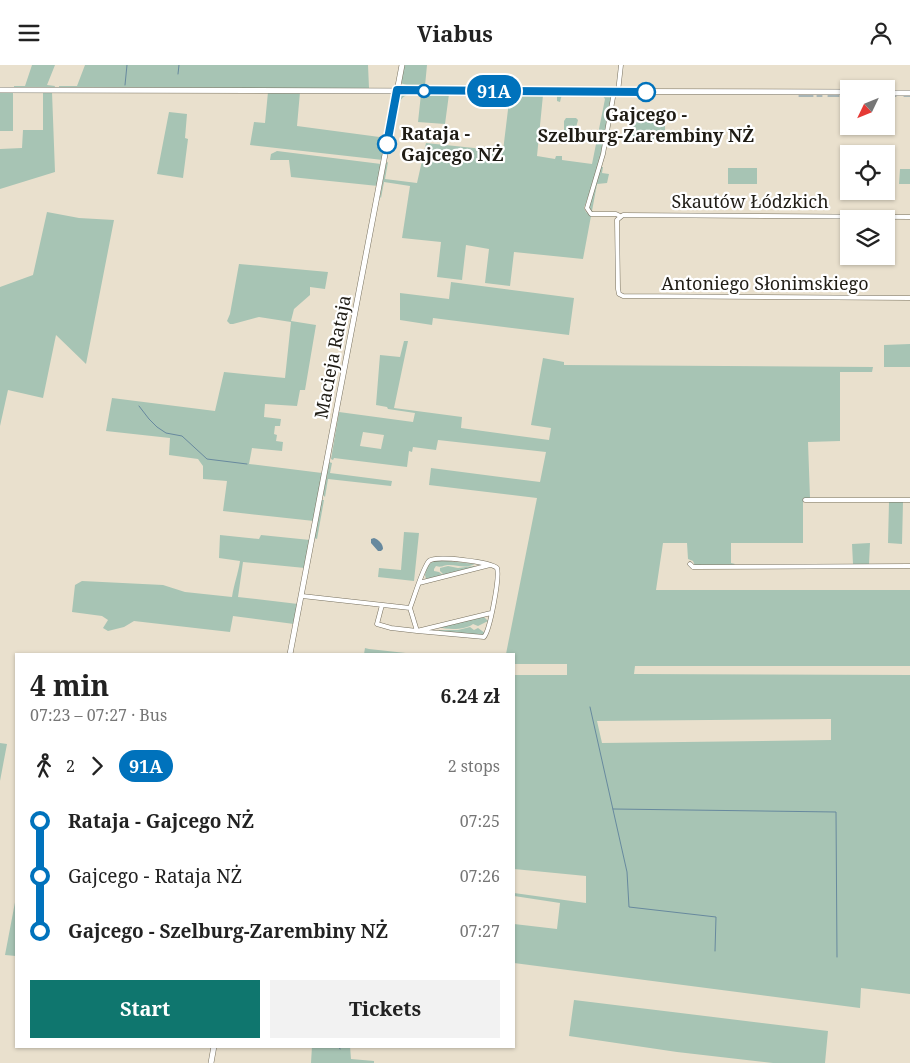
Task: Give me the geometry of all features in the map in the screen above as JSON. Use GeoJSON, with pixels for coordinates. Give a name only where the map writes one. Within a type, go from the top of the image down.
{"type":"FeatureCollection","features":[{"type":"Feature","properties":{"kind":"street","name":"Macieja Rataja"},"geometry":{"type":"LineString","coordinates":[[290,653],[402,65]]}},
{"type":"Feature","properties":{"kind":"street"},"geometry":{"type":"LineString","coordinates":[[616,92],[621,65]]}},
{"type":"Feature","properties":{"kind":"street"},"geometry":{"type":"LineString","coordinates":[[0,90],[840,92]]}},
{"type":"Feature","properties":{"kind":"street","name":"Skautów Łódzkich"},"geometry":{"type":"LineString","coordinates":[[616,92],[603,154],[587,206],[588,211],[593,214],[616,214],[620,216],[910,217]]}},
{"type":"Feature","properties":{"kind":"street"},"geometry":{"type":"LineString","coordinates":[[895,93],[910,93]]}},
{"type":"Feature","properties":{"kind":"street","name":"Antoniego Słonimskiego"},"geometry":{"type":"LineString","coordinates":[[620,216],[617,220],[618,289],[620,295],[625,297],[910,298]]}},
{"type":"Feature","properties":{"kind":"street"},"geometry":{"type":"LineString","coordinates":[[805,500],[910,500]]}},
{"type":"Feature","properties":{"kind":"street"},"geometry":{"type":"LineString","coordinates":[[382,605],[377,624],[391,628],[416,631],[482,638],[486,634],[491,613],[498,573],[497,568],[492,565],[435,558],[428,562],[410,608],[416,631]]}},
{"type":"Feature","properties":{"kind":"street"},"geometry":{"type":"LineString","coordinates":[[690,564],[693,567],[910,566]]}},
{"type":"Feature","properties":{"kind":"street"},"geometry":{"type":"LineString","coordinates":[[420,583],[492,565]]}},
{"type":"Feature","properties":{"kind":"street"},"geometry":{"type":"LineString","coordinates":[[302,596],[410,608]]}},
{"type":"Feature","properties":{"kind":"street"},"geometry":{"type":"LineString","coordinates":[[416,631],[491,613]]}},
{"type":"Feature","properties":{"kind":"street"},"geometry":{"type":"LineString","coordinates":[[211,1063],[214,1048]]}},
{"type":"Feature","properties":{"kind":"green space"},"geometry":{"type":"Polygon","coordinates":[[[32,65],[55,65],[47,85],[55,86],[54,89],[14,89],[14,86],[25,86],[32,65]]]}},
{"type":"Feature","properties":{"kind":"green space"},"geometry":{"type":"Polygon","coordinates":[[[85,65],[368,65],[369,88],[59,89],[59,86],[77,86],[85,65]]]}},
{"type":"Feature","properties":{"kind":"green space"},"geometry":{"type":"Polygon","coordinates":[[[403,65],[427,65],[425,86],[409,86],[401,83],[403,65]]]}},
{"type":"Feature","properties":{"kind":"green space"},"geometry":{"type":"Polygon","coordinates":[[[0,92],[13,92],[13,131],[0,131],[0,92]]]}},
{"type":"Feature","properties":{"kind":"green space"},"geometry":{"type":"Polygon","coordinates":[[[43,92],[52,92],[55,172],[0,189],[0,149],[22,148],[23,130],[43,130],[43,92]]]}},
{"type":"Feature","properties":{"kind":"green space"},"geometry":{"type":"Polygon","coordinates":[[[268,92],[300,92],[297,126],[387,138],[383,160],[250,145],[254,122],[265,123],[268,92]]]}},
{"type":"Feature","properties":{"kind":"green space"},"geometry":{"type":"Polygon","coordinates":[[[401,93],[462,93],[463,95],[449,94],[445,124],[418,122],[421,94],[403,97],[398,109],[395,108],[398,96],[401,93]]]}},
{"type":"Feature","properties":{"kind":"green space"},"geometry":{"type":"Polygon","coordinates":[[[510,93],[562,94],[560,102],[557,101],[557,95],[543,95],[537,156],[555,159],[556,156],[562,156],[562,160],[592,164],[605,99],[602,95],[567,94],[612,95],[598,169],[584,208],[591,216],[583,259],[514,252],[510,286],[485,283],[489,249],[466,245],[462,280],[437,277],[441,242],[402,238],[410,186],[384,182],[380,197],[386,163],[388,162],[385,179],[417,183],[426,143],[503,151],[510,93]]]}},
{"type":"Feature","properties":{"kind":"green space"},"geometry":{"type":"Polygon","coordinates":[[[169,112],[187,114],[185,138],[188,139],[183,178],[157,174],[169,112]]]}},
{"type":"Feature","properties":{"kind":"green space"},"geometry":{"type":"Polygon","coordinates":[[[566,118],[576,118],[578,120],[573,139],[564,137],[564,121],[566,118]]]}},
{"type":"Feature","properties":{"kind":"green space"},"geometry":{"type":"Polygon","coordinates":[[[632,118],[665,118],[665,140],[632,140],[632,118]]]}},
{"type":"Feature","properties":{"kind":"green space"},"geometry":{"type":"Polygon","coordinates":[[[277,151],[381,164],[378,186],[291,177],[289,160],[270,160],[271,154],[277,151]]]}},
{"type":"Feature","properties":{"kind":"green space"},"geometry":{"type":"Polygon","coordinates":[[[601,167],[603,167],[602,173],[609,174],[607,183],[597,184],[592,211],[594,213],[590,211],[589,208],[601,167]]]}},
{"type":"Feature","properties":{"kind":"green space"},"geometry":{"type":"Polygon","coordinates":[[[728,168],[757,168],[757,184],[728,184],[728,168]]]}},
{"type":"Feature","properties":{"kind":"green space"},"geometry":{"type":"Polygon","coordinates":[[[900,169],[910,169],[910,184],[899,184],[900,169]]]}},
{"type":"Feature","properties":{"kind":"green space"},"geometry":{"type":"Polygon","coordinates":[[[47,212],[79,218],[114,220],[86,364],[56,335],[43,398],[8,390],[0,426],[0,287],[33,275],[47,212]]]}},
{"type":"Feature","properties":{"kind":"green space"},"geometry":{"type":"Polygon","coordinates":[[[239,264],[328,272],[325,289],[310,287],[310,295],[294,309],[291,321],[316,325],[305,390],[300,390],[297,406],[265,404],[264,417],[281,419],[280,426],[275,426],[274,434],[277,435],[276,441],[283,442],[282,451],[252,448],[249,464],[322,473],[314,521],[223,511],[227,481],[203,479],[203,466],[198,459],[169,455],[170,438],[106,431],[112,398],[215,411],[224,372],[285,378],[291,322],[259,317],[233,324],[227,321],[239,264]]]}},
{"type":"Feature","properties":{"kind":"green space"},"geometry":{"type":"Polygon","coordinates":[[[451,282],[574,298],[569,335],[433,318],[432,325],[400,320],[400,293],[449,299],[451,282]]]}},
{"type":"Feature","properties":{"kind":"green space"},"geometry":{"type":"Polygon","coordinates":[[[404,341],[408,341],[394,408],[462,417],[461,428],[549,440],[551,428],[531,425],[543,358],[564,362],[564,365],[873,367],[872,372],[840,372],[840,441],[808,442],[810,498],[806,498],[803,502],[803,543],[731,543],[731,563],[734,565],[695,566],[693,561],[688,559],[687,543],[663,543],[656,590],[910,590],[910,666],[635,666],[634,674],[910,675],[910,994],[861,988],[860,1008],[515,963],[515,924],[557,929],[560,903],[515,896],[515,893],[586,903],[586,876],[515,869],[515,675],[567,675],[567,664],[515,664],[515,653],[506,653],[537,498],[429,485],[431,468],[540,482],[546,452],[438,440],[436,450],[413,447],[412,452],[409,451],[407,467],[331,459],[339,412],[413,422],[415,413],[388,409],[387,407],[376,405],[380,355],[400,357],[404,341]],[[363,432],[360,446],[381,449],[384,435],[363,432]],[[831,719],[597,721],[602,743],[831,740],[831,719]]]}},
{"type":"Feature","properties":{"kind":"green space"},"geometry":{"type":"Polygon","coordinates":[[[910,344],[910,367],[884,367],[884,345],[910,344]]]}},
{"type":"Feature","properties":{"kind":"green space"},"geometry":{"type":"Polygon","coordinates":[[[329,462],[332,463],[330,473],[392,481],[391,486],[328,479],[325,497],[323,495],[329,462]]]}},
{"type":"Feature","properties":{"kind":"green space"},"geometry":{"type":"Polygon","coordinates":[[[322,500],[324,500],[317,539],[314,538],[322,500]]]}},
{"type":"Feature","properties":{"kind":"green space"},"geometry":{"type":"Polygon","coordinates":[[[889,502],[903,502],[902,544],[888,543],[889,502]]]}},
{"type":"Feature","properties":{"kind":"green space"},"geometry":{"type":"Polygon","coordinates":[[[404,532],[419,533],[414,581],[378,577],[379,568],[401,570],[404,532]]]}},
{"type":"Feature","properties":{"kind":"green space"},"geometry":{"type":"Polygon","coordinates":[[[220,535],[259,539],[261,535],[310,540],[305,568],[243,562],[238,597],[298,604],[294,624],[233,616],[230,632],[134,621],[124,627],[108,631],[103,628],[108,620],[102,616],[72,612],[75,585],[82,581],[163,585],[185,592],[232,597],[240,561],[219,558],[220,535]]]}},
{"type":"Feature","properties":{"kind":"green space"},"geometry":{"type":"Polygon","coordinates":[[[870,543],[869,564],[877,565],[843,565],[853,564],[852,544],[870,543]]]}},
{"type":"Feature","properties":{"kind":"green space"},"geometry":{"type":"Polygon","coordinates":[[[438,560],[475,564],[465,567],[436,566],[434,571],[443,575],[426,579],[425,575],[430,563],[438,560]]]}},
{"type":"Feature","properties":{"kind":"green space"},"geometry":{"type":"Polygon","coordinates":[[[448,566],[458,568],[475,567],[444,575],[440,568],[448,566]]]}},
{"type":"Feature","properties":{"kind":"green space"},"geometry":{"type":"Polygon","coordinates":[[[484,617],[488,621],[478,626],[473,624],[457,629],[438,627],[484,617]]]}},
{"type":"Feature","properties":{"kind":"green space"},"geometry":{"type":"Polygon","coordinates":[[[470,627],[474,630],[478,628],[485,633],[483,636],[439,632],[439,630],[458,630],[470,627]]]}},
{"type":"Feature","properties":{"kind":"green space"},"geometry":{"type":"Polygon","coordinates":[[[365,648],[406,653],[364,653],[365,648]]]}},
{"type":"Feature","properties":{"kind":"green space"},"geometry":{"type":"Polygon","coordinates":[[[0,743],[7,744],[0,781],[0,743]]]}},
{"type":"Feature","properties":{"kind":"green space"},"geometry":{"type":"Polygon","coordinates":[[[15,902],[15,956],[5,955],[15,902]]]}},
{"type":"Feature","properties":{"kind":"green space"},"geometry":{"type":"Polygon","coordinates":[[[574,1000],[828,1031],[825,1063],[773,1063],[677,1052],[569,1036],[574,1000]]]}},
{"type":"Feature","properties":{"kind":"green space"},"geometry":{"type":"Polygon","coordinates":[[[312,1048],[350,1048],[351,1059],[374,1061],[374,1063],[311,1063],[312,1048]]]}},
{"type":"Feature","properties":{"kind":"water"},"geometry":{"type":"Polygon","coordinates":[[[374,538],[381,544],[383,549],[381,551],[378,551],[371,543],[371,539],[374,538]]]}},
{"type":"Feature","properties":{"kind":"waterway"},"geometry":{"type":"LineString","coordinates":[[125,85],[127,65]]}},
{"type":"Feature","properties":{"kind":"waterway"},"geometry":{"type":"LineString","coordinates":[[178,74],[179,65]]}},
{"type":"Feature","properties":{"kind":"waterway"},"geometry":{"type":"LineString","coordinates":[[799,96],[813,96]]}},
{"type":"Feature","properties":{"kind":"waterway"},"geometry":{"type":"LineString","coordinates":[[817,96],[822,96]]}},
{"type":"Feature","properties":{"kind":"waterway"},"geometry":{"type":"LineString","coordinates":[[828,96],[839,96]]}},
{"type":"Feature","properties":{"kind":"waterway"},"geometry":{"type":"LineString","coordinates":[[904,96],[910,96]]}},
{"type":"Feature","properties":{"kind":"waterway"},"geometry":{"type":"LineString","coordinates":[[139,406],[157,427],[166,433],[182,436],[207,459],[247,464]]}},
{"type":"Feature","properties":{"kind":"waterway"},"geometry":{"type":"LineString","coordinates":[[590,707],[627,872],[629,907],[716,917],[715,951]]}},
{"type":"Feature","properties":{"kind":"waterway"},"geometry":{"type":"LineString","coordinates":[[613,809],[836,812],[837,957]]}},
{"type":"Feature","properties":{"kind":"bus line","name":"91A"},"geometry":{"type":"LineString","coordinates":[[387,144],[397,90],[646,92]]}},
{"type":"Feature","properties":{"kind":"place","name":"Gajcego - Szelburg-Zarembiny NŻ"},"geometry":{"type":"Point","coordinates":[646,92]}},
{"type":"Feature","properties":{"kind":"place","name":"Rataja - Gajcego NŻ"},"geometry":{"type":"Point","coordinates":[387,144]}}]}
